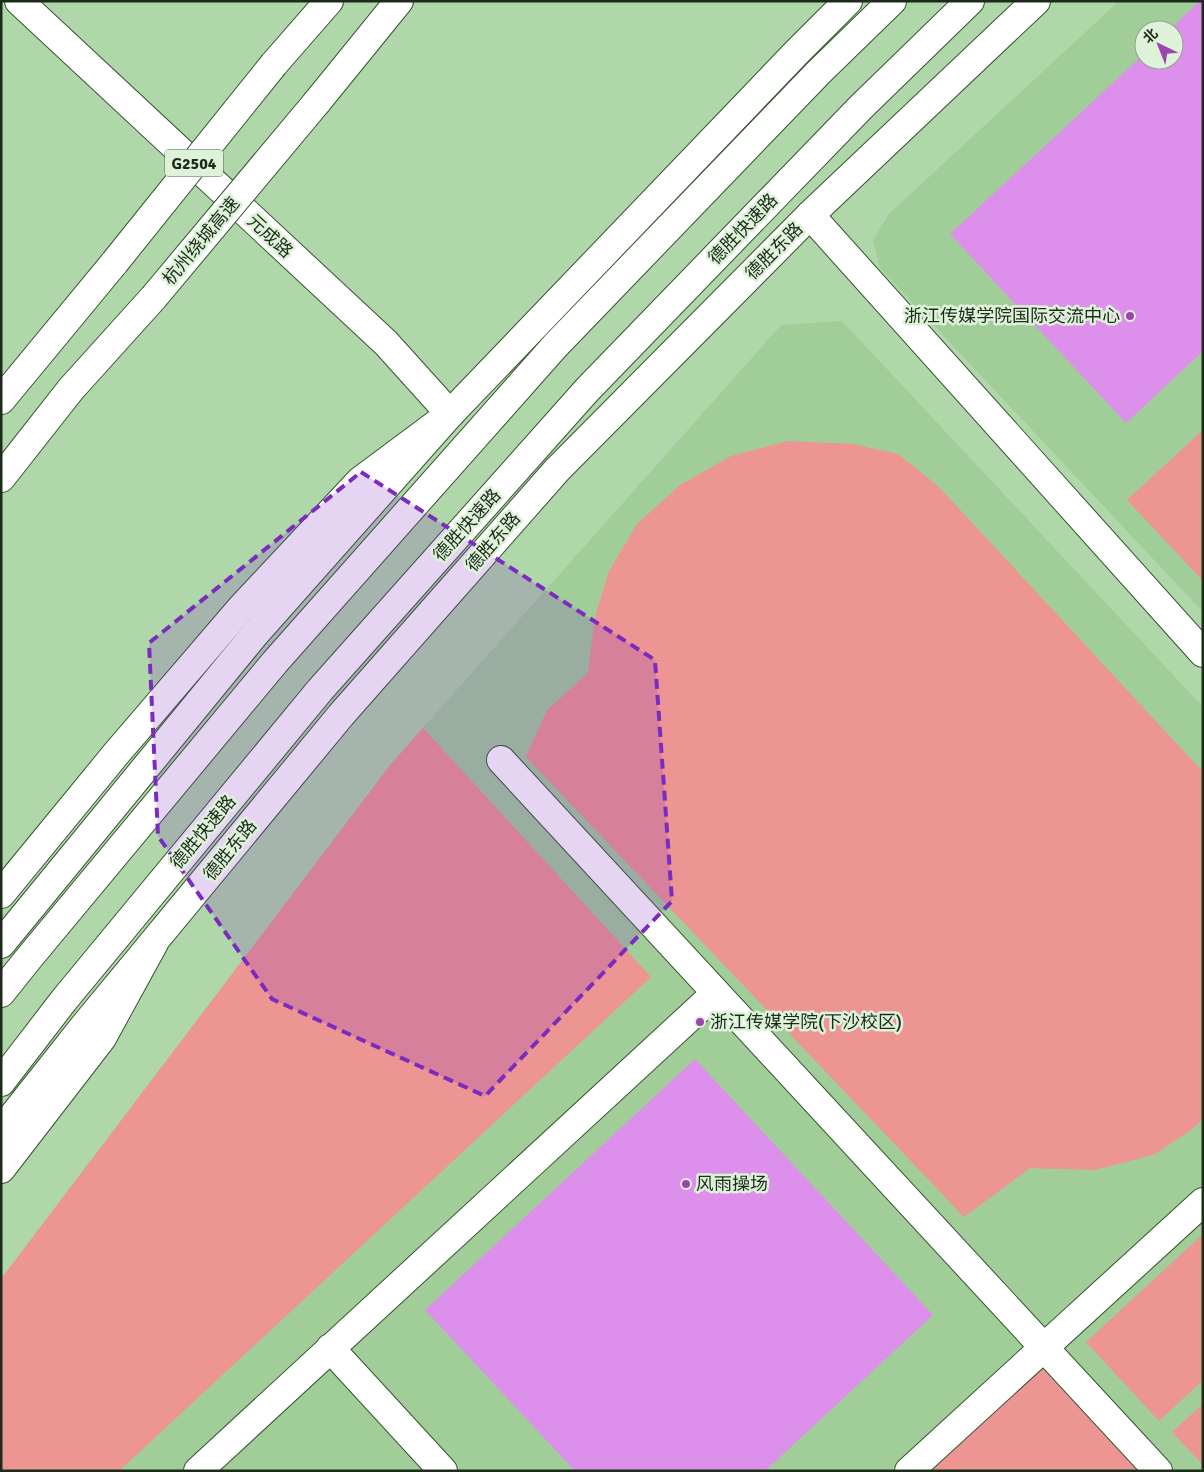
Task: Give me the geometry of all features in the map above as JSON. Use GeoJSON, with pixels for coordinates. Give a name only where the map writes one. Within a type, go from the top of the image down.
{"type":"FeatureCollection","features":[{"type":"Feature","properties":{"kind":"main road","name":"元成路"},"geometry":{"type":"LineString","coordinates":[[19,1],[386,344],[450,414]]}},
{"type":"Feature","properties":{"kind":"main road","name":"G2504"},"geometry":{"type":"LineString","coordinates":[[1,400],[274,64],[329,1]]}},
{"type":"Feature","properties":{"kind":"main road","name":"杭州绕城高速"},"geometry":{"type":"LineString","coordinates":[[1,478],[71,389],[154,297],[399,1]]}},
{"type":"Feature","properties":{"kind":"main road"},"geometry":{"type":"LineString","coordinates":[[1,944],[254,634],[450,414],[783,66],[848,1]]}},
{"type":"Feature","properties":{"kind":"main road"},"geometry":{"type":"LineString","coordinates":[[1,993],[275,662],[555,346],[812,79],[892,1]]}},
{"type":"Feature","properties":{"kind":"main road","name":"德胜快速路"},"geometry":{"type":"LineString","coordinates":[[1,1082],[64,1000],[320,690],[587,390],[861,107],[970,1]]}},
{"type":"Feature","properties":{"kind":"main road","name":"德胜东路"},"geometry":{"type":"LineString","coordinates":[[1,1131],[85,1025],[341,715],[557,470],[810,215],[1036,1]]}},
{"type":"Feature","properties":{"kind":"main road"},"geometry":{"type":"LineString","coordinates":[[810,215],[1203,653]]}},
{"type":"Feature","properties":{"kind":"main road"},"geometry":{"type":"LineString","coordinates":[[1,894],[115,755],[241,608],[360,481],[450,414]]}},
{"type":"Feature","properties":{"kind":"main road"},"geometry":{"type":"LineString","coordinates":[[501,760],[1158,1471]]}},
{"type":"Feature","properties":{"kind":"main road"},"geometry":{"type":"LineString","coordinates":[[1,1169],[102,1038],[154,943]]}},
{"type":"Feature","properties":{"kind":"main road"},"geometry":{"type":"LineString","coordinates":[[198,1471],[716,993]]}},
{"type":"Feature","properties":{"kind":"main road"},"geometry":{"type":"LineString","coordinates":[[909,1471],[1203,1202]]}},
{"type":"Feature","properties":{"kind":"main road"},"geometry":{"type":"LineString","coordinates":[[330,1348],[442,1471]]}},
{"type":"Feature","properties":{"kind":"highlighted area"},"geometry":{"type":"Polygon","coordinates":[[[361,472],[655,660],[672,901],[485,1096],[272,999],[158,836],[149,643],[361,472]]]}},
{"type":"Feature","properties":{"kind":"shaded area"},"geometry":{"type":"Polygon","coordinates":[[[1119,1],[1203,1],[1203,612],[880,268],[873,240],[889,214],[1119,1]]]}},
{"type":"Feature","properties":{"kind":"shaded area","name":"浙江传媒学院(下沙校区)"},"geometry":{"type":"Polygon","coordinates":[[[842,321],[1203,707],[1203,1471],[1,1471],[1,1279],[391,764],[781,325],[842,321]]]}},
{"type":"Feature","properties":{"kind":"shaded area"},"geometry":{"type":"Polygon","coordinates":[[[1203,430],[1203,581],[1127,500],[1203,430]]]}},
{"type":"Feature","properties":{"kind":"shaded area"},"geometry":{"type":"Polygon","coordinates":[[[788,441],[853,444],[898,454],[938,486],[1203,772],[1203,1119],[1190,1131],[1153,1155],[1095,1170],[1030,1168],[964,1217],[526,757],[547,710],[588,673],[595,617],[609,571],[637,524],[680,485],[731,456],[788,441]]]}},
{"type":"Feature","properties":{"kind":"shaded area"},"geometry":{"type":"Polygon","coordinates":[[[423,728],[651,977],[119,1471],[1,1471],[1,1279],[391,764],[423,728]]]}},
{"type":"Feature","properties":{"kind":"shaded area"},"geometry":{"type":"Polygon","coordinates":[[[1203,1234],[1203,1380],[1159,1421],[1086,1342],[1203,1234]]]}},
{"type":"Feature","properties":{"kind":"shaded area"},"geometry":{"type":"Polygon","coordinates":[[[1044,1347],[1158,1471],[909,1471],[1044,1347]]]}},
{"type":"Feature","properties":{"kind":"shaded area"},"geometry":{"type":"Polygon","coordinates":[[[1203,1404],[1203,1465],[1172,1432],[1203,1404]]]}},
{"type":"Feature","properties":{"kind":"building","name":"浙江传媒学院国际交流中心"},"geometry":{"type":"Polygon","coordinates":[[[1200,1],[1203,1],[1203,351],[1126,423],[950,234],[1134,63],[1134,70],[1184,70],[1184,20],[1180,20],[1200,1]]]}},
{"type":"Feature","properties":{"kind":"building","name":"风雨操场"},"geometry":{"type":"Polygon","coordinates":[[[695,1059],[933,1315],[765,1471],[575,1471],[425,1310],[695,1059]]]}},
{"type":"Feature","properties":{"kind":"place","name":"浙江传媒学院国际交流中心"},"geometry":{"type":"Point","coordinates":[1130,316]}},
{"type":"Feature","properties":{"kind":"place","name":"浙江传媒学院(下沙校区)"},"geometry":{"type":"Point","coordinates":[700,1022]}},
{"type":"Feature","properties":{"kind":"place","name":"风雨操场"},"geometry":{"type":"Point","coordinates":[686,1184]}}]}
